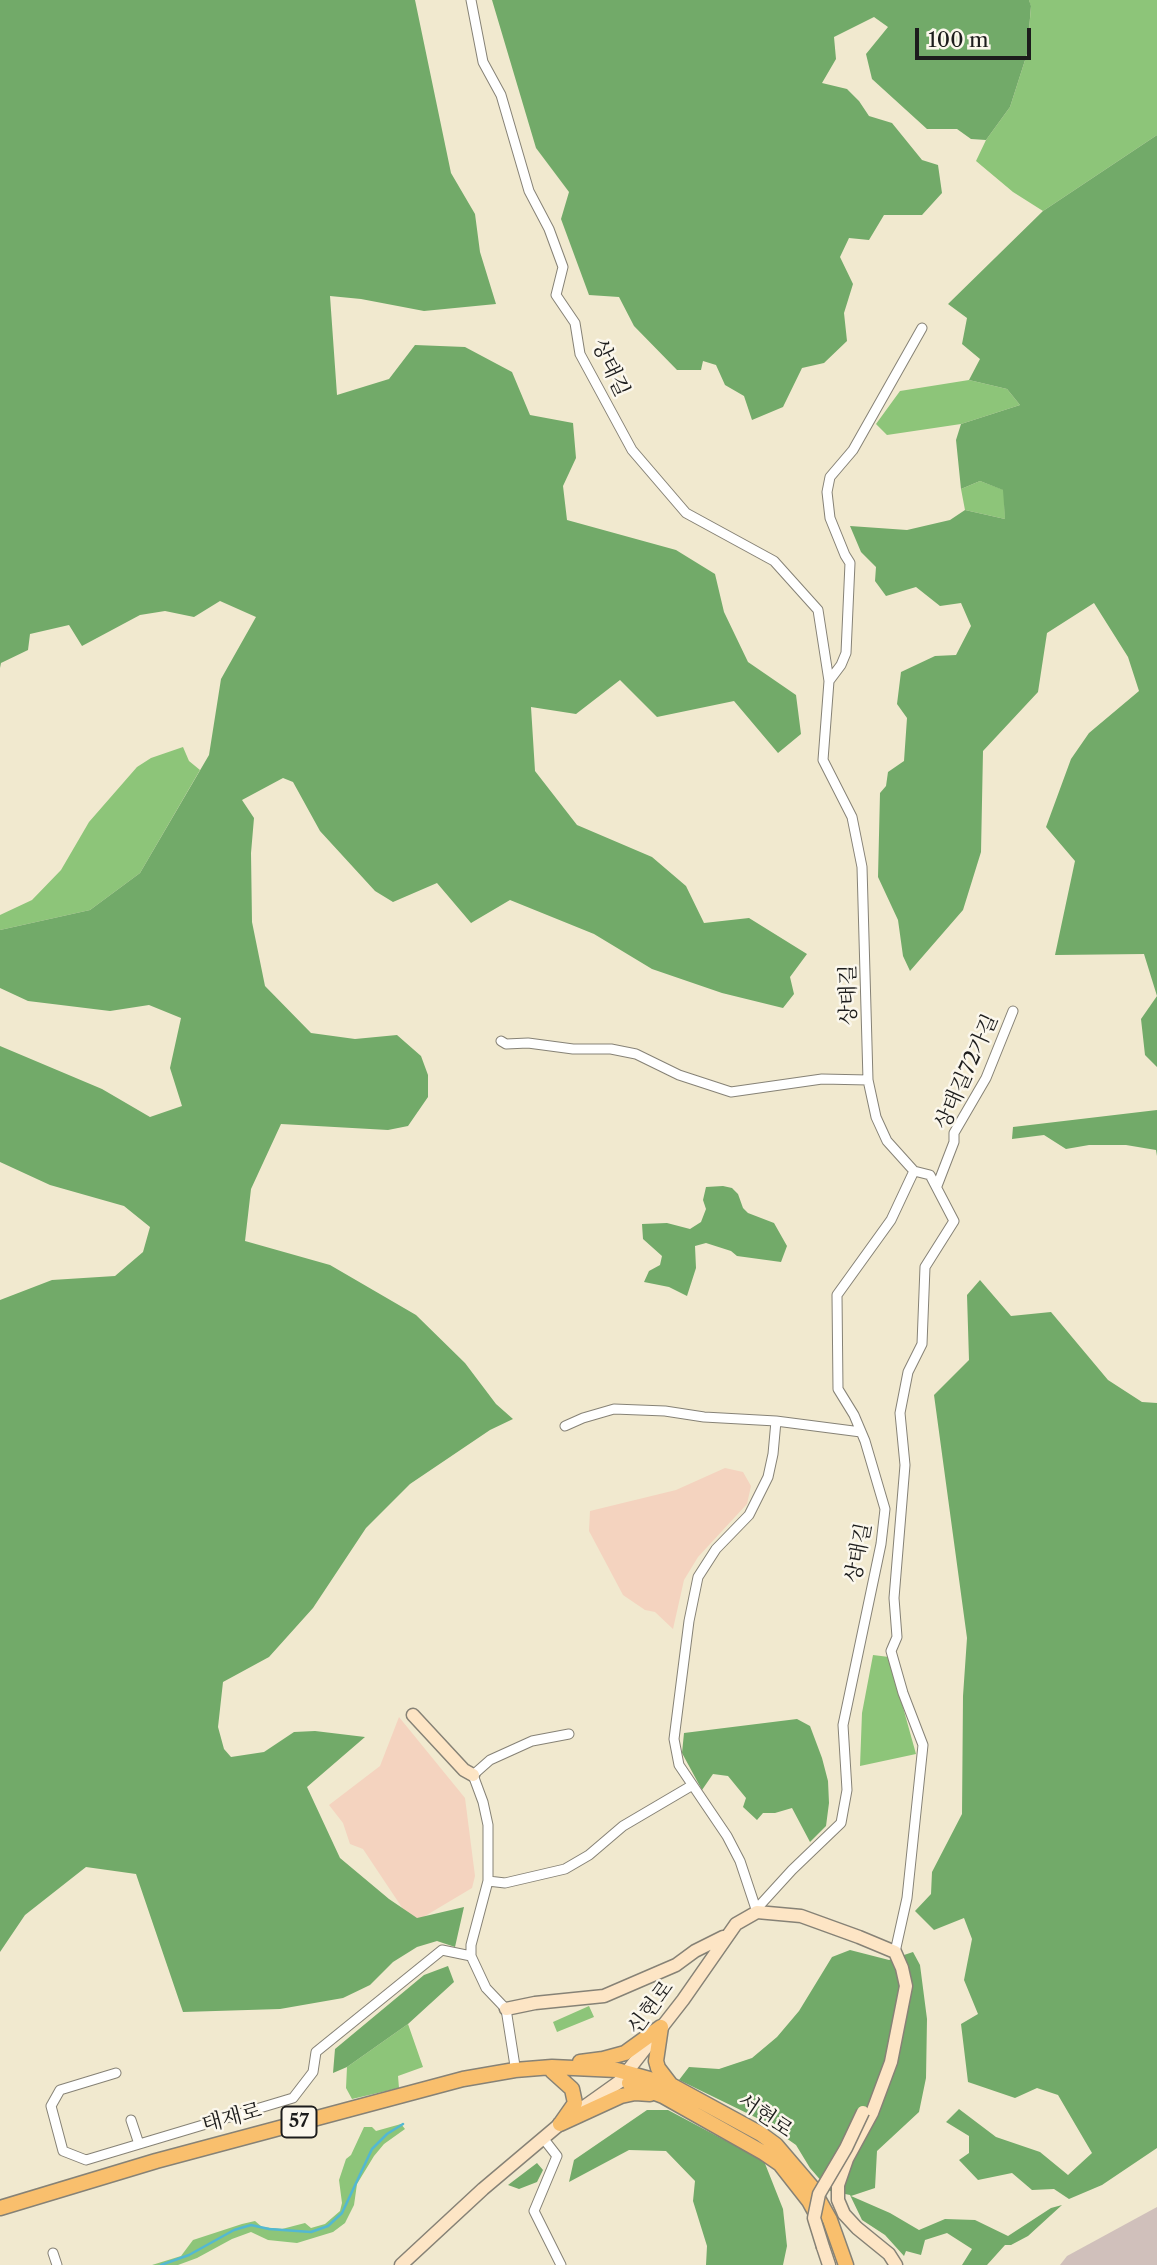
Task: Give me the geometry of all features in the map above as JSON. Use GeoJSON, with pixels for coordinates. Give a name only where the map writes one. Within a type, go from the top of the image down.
{"type":"FeatureCollection","features":[{"type":"Feature","properties":{"kind":"main road"},"geometry":{"type":"LineString","coordinates":[[413,1715],[464,1770],[473,1774]]}},
{"type":"Feature","properties":{"kind":"main road","name":"신현로"},"geometry":{"type":"LineString","coordinates":[[409,2263],[483,2189],[560,2124],[624,2077],[736,1924],[757,1912]]}},
{"type":"Feature","properties":{"kind":"main road"},"geometry":{"type":"LineString","coordinates":[[757,1912],[801,1916],[895,1952],[906,1986],[891,2062],[872,2113],[847,2159],[838,2185],[838,2200],[844,2214],[889,2254],[896,2265]]}},
{"type":"Feature","properties":{"kind":"main road"},"geometry":{"type":"LineString","coordinates":[[506,2009],[604,1996],[676,1965],[695,1951],[727,1936]]}},
{"type":"Feature","properties":{"kind":"main road"},"geometry":{"type":"LineString","coordinates":[[676,1965],[697,1979]]}},
{"type":"Feature","properties":{"kind":"main road"},"geometry":{"type":"LineString","coordinates":[[828,2265],[814,2218],[819,2194],[863,2112],[899,2024]]}},
{"type":"Feature","properties":{"kind":"main road"},"geometry":{"type":"LineString","coordinates":[[463,2078],[515,2066],[549,2068],[614,2057],[635,2047],[660,2027]]}},
{"type":"Feature","properties":{"kind":"main road"},"geometry":{"type":"LineString","coordinates":[[560,2124],[621,2096],[667,2091],[656,2061],[660,2027]]}},
{"type":"Feature","properties":{"kind":"main road"},"geometry":{"type":"LineString","coordinates":[[549,2068],[572,2089],[575,2103],[560,2124]]}},
{"type":"Feature","properties":{"kind":"main road","name":"태재로"},"geometry":{"type":"LineString","coordinates":[[0,2213],[158,2165],[472,2081],[549,2068]]}},
{"type":"Feature","properties":{"kind":"main road","name":"태재로"},"geometry":{"type":"LineString","coordinates":[[0,2208],[156,2161],[463,2078],[549,2068],[602,2073]]}},
{"type":"Feature","properties":{"kind":"main road","name":"서현로"},"geometry":{"type":"LineString","coordinates":[[602,2073],[667,2091],[761,2134],[789,2159],[811,2186],[830,2220],[846,2265]]}},
{"type":"Feature","properties":{"kind":"main road","name":"서현로"},"geometry":{"type":"LineString","coordinates":[[667,2091],[780,2164],[809,2201],[823,2227],[836,2265]]}},
{"type":"Feature","properties":{"kind":"street","name":"상태길"},"geometry":{"type":"LineString","coordinates":[[471,0],[483,62],[501,95],[528,191],[549,229],[564,267],[556,295],[575,323],[579,354],[632,450],[686,513],[774,561],[818,610],[829,681],[823,760],[852,817],[862,867],[868,1080],[876,1117],[887,1141],[914,1171],[891,1220],[837,1295],[838,1389],[861,1432],[885,1509],[881,1544],[843,1725],[847,1790],[841,1823],[784,1879],[757,1912]]}},
{"type":"Feature","properties":{"kind":"street","name":"상태길"},"geometry":{"type":"LineString","coordinates":[[829,681],[846,653],[850,563],[830,518],[827,492],[830,477],[853,450],[922,328]]}},
{"type":"Feature","properties":{"kind":"street","name":"상태길72가길"},"geometry":{"type":"LineString","coordinates":[[937,1186],[954,1142],[954,1133],[986,1078],[1013,1011]]}},
{"type":"Feature","properties":{"kind":"street"},"geometry":{"type":"LineString","coordinates":[[501,1041],[506,1044],[528,1043],[591,1051],[611,1049],[636,1054],[679,1076],[731,1092],[801,1081],[868,1080]]}},
{"type":"Feature","properties":{"kind":"street"},"geometry":{"type":"LineString","coordinates":[[895,1952],[907,1898],[923,1745],[903,1693],[891,1651],[897,1637],[894,1598],[899,1552],[900,1498],[905,1465],[900,1413],[908,1373],[922,1344],[925,1267],[954,1221],[930,1175],[914,1171]]}},
{"type":"Feature","properties":{"kind":"street"},"geometry":{"type":"LineString","coordinates":[[565,1426],[614,1409],[776,1421],[861,1432]]}},
{"type":"Feature","properties":{"kind":"street"},"geometry":{"type":"LineString","coordinates":[[757,1912],[740,1861],[727,1836],[679,1765],[674,1739],[688,1621],[698,1577],[716,1549],[749,1515],[768,1477],[776,1421]]}},
{"type":"Feature","properties":{"kind":"street"},"geometry":{"type":"LineString","coordinates":[[881,1496],[900,1498]]}},
{"type":"Feature","properties":{"kind":"street"},"geometry":{"type":"LineString","coordinates":[[515,2066],[506,2009],[486,1988],[471,1956],[471,1945],[488,1881],[488,1825],[473,1774],[490,1759],[532,1741],[569,1734]]}},
{"type":"Feature","properties":{"kind":"street"},"geometry":{"type":"LineString","coordinates":[[488,1881],[505,1882],[565,1869],[589,1855],[623,1826],[691,1786]]}},
{"type":"Feature","properties":{"kind":"street"},"geometry":{"type":"LineString","coordinates":[[116,2073],[60,2090],[51,2106],[63,2151],[86,2160],[292,2098],[313,2072],[316,2052],[442,1950],[471,1956]]}},
{"type":"Feature","properties":{"kind":"street"},"geometry":{"type":"LineString","coordinates":[[131,2120],[139,2144]]}},
{"type":"Feature","properties":{"kind":"street"},"geometry":{"type":"LineString","coordinates":[[543,2138],[557,2156],[534,2211],[561,2265]]}},
{"type":"Feature","properties":{"kind":"street"},"geometry":{"type":"LineString","coordinates":[[53,2253],[57,2265]]}},
{"type":"Feature","properties":{"kind":"shaded area"},"geometry":{"type":"Polygon","coordinates":[[[725,1468],[743,1472],[751,1486],[747,1504],[698,1557],[684,1580],[673,1629],[655,1612],[645,1610],[623,1595],[589,1531],[590,1511],[676,1490],[725,1468]]]}},
{"type":"Feature","properties":{"kind":"shaded area"},"geometry":{"type":"Polygon","coordinates":[[[399,1717],[465,1798],[475,1876],[472,1888],[415,1922],[407,1915],[363,1849],[350,1844],[343,1823],[329,1805],[380,1766],[399,1717]]]}},
{"type":"Feature","properties":{"kind":"shaded area"},"geometry":{"type":"Polygon","coordinates":[[[1157,2207],[1157,2265],[1060,2265],[1067,2256],[1157,2207]]]}},
{"type":"Feature","properties":{"kind":"green space"},"geometry":{"type":"Polygon","coordinates":[[[0,0],[415,0],[451,173],[475,214],[480,252],[496,304],[424,311],[330,296],[337,395],[389,379],[415,345],[465,347],[512,372],[530,415],[573,423],[576,458],[563,486],[567,520],[676,550],[715,574],[724,612],[748,662],[796,695],[801,734],[778,753],[734,701],[657,717],[620,680],[576,714],[531,707],[535,771],[577,825],[652,857],[686,886],[704,923],[749,918],[807,954],[790,977],[794,994],[783,1008],[722,993],[652,969],[594,934],[510,900],[471,923],[437,883],[393,902],[375,891],[320,831],[293,782],[283,778],[242,800],[254,818],[251,853],[252,922],[265,986],[311,1033],[355,1039],[397,1035],[421,1056],[428,1075],[428,1097],[408,1126],[388,1130],[281,1124],[251,1189],[245,1241],[330,1265],[416,1315],[465,1363],[496,1404],[513,1419],[490,1430],[410,1484],[366,1528],[313,1608],[269,1657],[223,1682],[218,1727],[224,1749],[231,1757],[264,1752],[294,1732],[315,1731],[365,1737],[307,1787],[340,1858],[389,1899],[417,1918],[464,1907],[455,1947],[437,1941],[417,1947],[393,1962],[370,1985],[343,1998],[280,2009],[183,2012],[136,1874],[86,1867],[25,1915],[0,1952],[0,1300],[52,1280],[115,1276],[143,1252],[150,1227],[124,1206],[50,1185],[0,1162],[0,1046],[102,1089],[150,1117],[182,1106],[170,1068],[181,1018],[149,1005],[110,1011],[28,1001],[0,988],[0,930],[90,910],[140,873],[209,755],[221,679],[256,617],[220,601],[194,617],[165,611],[140,615],[82,646],[69,625],[30,634],[28,650],[1,663],[0,668],[0,0]]]}},
{"type":"Feature","properties":{"kind":"green space"},"geometry":{"type":"Polygon","coordinates":[[[492,0],[1029,0],[1031,6],[1027,54],[1010,107],[986,140],[971,139],[957,129],[927,129],[872,79],[866,54],[888,27],[874,17],[834,37],[836,59],[822,83],[847,89],[869,116],[892,123],[922,160],[938,165],[942,193],[922,215],[884,215],[869,240],[849,238],[840,257],[853,284],[844,313],[847,341],[824,363],[802,368],[783,407],[752,420],[744,396],[725,385],[716,365],[703,361],[701,370],[677,370],[634,326],[619,297],[589,295],[561,219],[569,192],[536,148],[492,0]]]}},
{"type":"Feature","properties":{"kind":"green space"},"geometry":{"type":"Polygon","coordinates":[[[1029,0],[1157,0],[1157,135],[1043,211],[1013,192],[976,161],[986,140],[1010,107],[1027,54],[1031,7],[1029,0]]]}},
{"type":"Feature","properties":{"kind":"green space"},"geometry":{"type":"Polygon","coordinates":[[[1157,135],[1157,996],[1144,954],[1055,955],[1075,861],[1046,827],[1071,759],[1089,733],[1139,691],[1128,657],[1094,603],[1047,633],[1038,692],[983,751],[981,852],[963,910],[910,971],[903,956],[898,920],[878,877],[880,793],[886,786],[888,772],[904,761],[907,718],[897,704],[901,672],[935,656],[956,655],[971,626],[961,603],[940,606],[916,587],[886,596],[875,581],[876,567],[861,552],[850,526],[907,530],[950,520],[965,510],[1005,519],[1003,490],[980,481],[961,489],[956,440],[961,424],[1020,405],[1007,389],[969,380],[980,359],[962,344],[967,318],[948,304],[1043,211],[1157,135]]]}},
{"type":"Feature","properties":{"kind":"green space"},"geometry":{"type":"Polygon","coordinates":[[[969,380],[1007,389],[1020,405],[961,424],[887,435],[876,424],[900,391],[969,380]]]}},
{"type":"Feature","properties":{"kind":"green space"},"geometry":{"type":"Polygon","coordinates":[[[980,481],[1004,490],[1005,519],[965,510],[961,489],[980,481]]]}},
{"type":"Feature","properties":{"kind":"green space"},"geometry":{"type":"Polygon","coordinates":[[[183,747],[189,761],[200,770],[140,873],[90,910],[0,930],[0,915],[32,900],[61,870],[89,822],[137,767],[151,758],[183,747]]]}},
{"type":"Feature","properties":{"kind":"green space"},"geometry":{"type":"Polygon","coordinates":[[[1157,996],[1157,1067],[1145,1055],[1141,1019],[1157,996]]]}},
{"type":"Feature","properties":{"kind":"green space"},"geometry":{"type":"Polygon","coordinates":[[[1157,1110],[1157,1156],[1156,1150],[1126,1145],[1089,1145],[1066,1149],[1044,1135],[1012,1139],[1013,1127],[1157,1110]]]}},
{"type":"Feature","properties":{"kind":"green space"},"geometry":{"type":"Polygon","coordinates":[[[706,1187],[732,1188],[738,1194],[748,1213],[774,1223],[787,1246],[781,1262],[737,1256],[731,1251],[706,1243],[695,1246],[696,1268],[687,1296],[669,1287],[644,1282],[649,1271],[660,1265],[662,1256],[643,1239],[642,1224],[667,1223],[690,1229],[701,1222],[706,1209],[703,1200],[706,1187]]]}},
{"type":"Feature","properties":{"kind":"green space"},"geometry":{"type":"Polygon","coordinates":[[[980,1280],[1011,1316],[1051,1312],[1108,1380],[1142,1402],[1157,1403],[1157,2148],[1102,2185],[1069,2199],[1054,2189],[1032,2190],[1012,2173],[978,2180],[959,2160],[969,2153],[969,2136],[946,2122],[959,2109],[996,2137],[1040,2152],[1068,2175],[1092,2153],[1058,2095],[1037,2088],[1015,2098],[968,2082],[961,2024],[978,2014],[964,1980],[972,1939],[964,1918],[934,1930],[915,1911],[931,1894],[932,1872],[962,1814],[963,1696],[967,1638],[934,1395],[969,1360],[967,1295],[980,1280]]]}},
{"type":"Feature","properties":{"kind":"green space"},"geometry":{"type":"Polygon","coordinates":[[[873,1655],[889,1657],[916,1754],[860,1766],[862,1713],[873,1655]]]}},
{"type":"Feature","properties":{"kind":"green space"},"geometry":{"type":"Polygon","coordinates":[[[797,1719],[810,1726],[828,1781],[826,1826],[810,1842],[792,1808],[763,1813],[757,1820],[743,1807],[746,1798],[728,1776],[713,1774],[702,1790],[682,1753],[684,1733],[797,1719]]]}},
{"type":"Feature","properties":{"kind":"green space"},"geometry":{"type":"Polygon","coordinates":[[[850,1950],[889,1960],[913,1952],[920,1965],[927,2019],[926,2078],[919,2112],[877,2151],[875,2188],[851,2196],[890,2213],[919,2230],[945,2219],[975,2220],[1008,2236],[1051,2208],[1062,2205],[1028,2236],[1011,2245],[1005,2245],[987,2265],[962,2265],[972,2249],[947,2233],[925,2240],[921,2255],[906,2251],[904,2256],[885,2235],[862,2220],[850,2195],[830,2191],[810,2168],[796,2145],[759,2119],[679,2080],[689,2067],[719,2069],[752,2058],[777,2037],[799,2011],[832,1957],[850,1950]]]}},
{"type":"Feature","properties":{"kind":"green space"},"geometry":{"type":"Polygon","coordinates":[[[448,1966],[454,1982],[408,2024],[347,2067],[333,2073],[335,2049],[424,1975],[448,1966]]]}},
{"type":"Feature","properties":{"kind":"green space"},"geometry":{"type":"Polygon","coordinates":[[[589,2006],[594,2017],[557,2032],[553,2022],[589,2006]]]}},
{"type":"Feature","properties":{"kind":"green space"},"geometry":{"type":"Polygon","coordinates":[[[408,2024],[423,2067],[398,2076],[399,2088],[352,2099],[346,2088],[347,2067],[408,2024]]]}},
{"type":"Feature","properties":{"kind":"green space"},"geometry":{"type":"Polygon","coordinates":[[[647,2110],[668,2110],[764,2161],[783,2209],[787,2246],[783,2265],[706,2265],[707,2246],[693,2201],[695,2181],[666,2151],[629,2150],[569,2182],[574,2160],[647,2110]]]}},
{"type":"Feature","properties":{"kind":"green space"},"geometry":{"type":"Polygon","coordinates":[[[401,2124],[405,2129],[384,2144],[374,2156],[357,2184],[354,2205],[345,2223],[333,2232],[297,2243],[268,2240],[251,2232],[178,2265],[152,2265],[181,2256],[193,2240],[242,2224],[255,2221],[262,2227],[282,2229],[305,2223],[311,2228],[325,2224],[340,2211],[342,2203],[339,2180],[346,2159],[351,2155],[364,2127],[372,2127],[376,2131],[401,2124]]]}},
{"type":"Feature","properties":{"kind":"green space"},"geometry":{"type":"Polygon","coordinates":[[[537,2163],[543,2170],[537,2182],[519,2189],[508,2185],[537,2163]]]}},
{"type":"Feature","properties":{"kind":"waterway"},"geometry":{"type":"LineString","coordinates":[[161,2265],[189,2255],[234,2230],[251,2225],[311,2232],[328,2226],[342,2213],[372,2149],[387,2134],[403,2124]]}}]}
